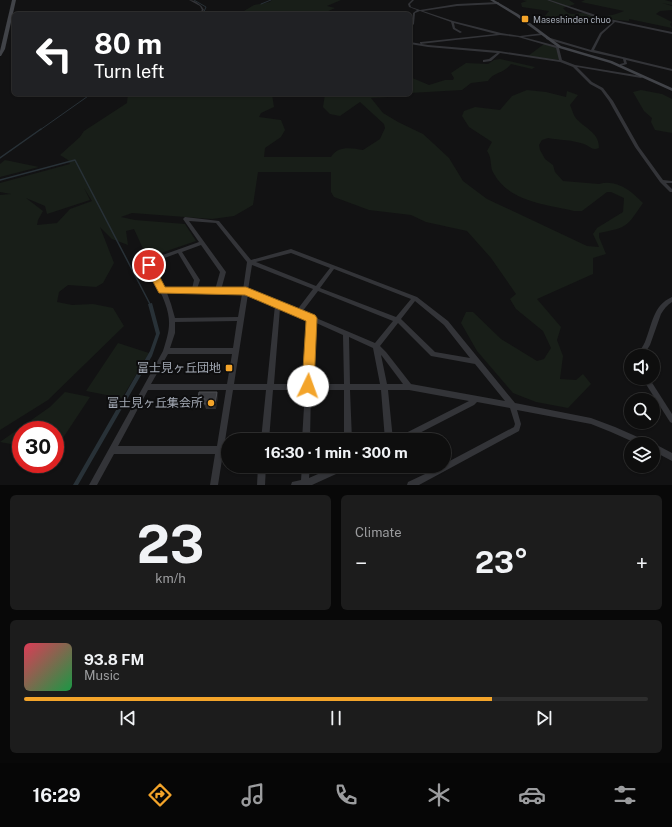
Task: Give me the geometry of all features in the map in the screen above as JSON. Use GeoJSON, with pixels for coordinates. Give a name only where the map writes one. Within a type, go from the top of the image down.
{"type":"FeatureCollection","features":[{"type":"Feature","properties":{"kind":"street"},"geometry":{"type":"LineString","coordinates":[[0,55],[3,49],[14,0]]}},
{"type":"Feature","properties":{"kind":"street"},"geometry":{"type":"LineString","coordinates":[[190,0],[202,6],[203,10],[201,12]]}},
{"type":"Feature","properties":{"kind":"street"},"geometry":{"type":"LineString","coordinates":[[413,0],[409,6],[452,22],[501,34],[518,36],[588,55],[621,66],[641,77],[672,90]]}},
{"type":"Feature","properties":{"kind":"street"},"geometry":{"type":"LineString","coordinates":[[492,0],[515,13],[559,47],[561,61]]}},
{"type":"Feature","properties":{"kind":"street"},"geometry":{"type":"LineString","coordinates":[[548,0],[567,8],[604,19],[615,20],[672,33]]}},
{"type":"Feature","properties":{"kind":"street"},"geometry":{"type":"LineString","coordinates":[[558,0],[567,8]]}},
{"type":"Feature","properties":{"kind":"street"},"geometry":{"type":"LineString","coordinates":[[412,25],[414,13],[419,10],[457,5],[498,3]]}},
{"type":"Feature","properties":{"kind":"street"},"geometry":{"type":"LineString","coordinates":[[588,55],[592,51],[601,34],[615,20]]}},
{"type":"Feature","properties":{"kind":"street"},"geometry":{"type":"LineString","coordinates":[[452,22],[454,28],[461,32]]}},
{"type":"Feature","properties":{"kind":"street"},"geometry":{"type":"LineString","coordinates":[[414,43],[501,34]]}},
{"type":"Feature","properties":{"kind":"street"},"geometry":{"type":"LineString","coordinates":[[518,36],[542,34]]}},
{"type":"Feature","properties":{"kind":"street"},"geometry":{"type":"LineString","coordinates":[[547,38],[592,51],[672,70]]}},
{"type":"Feature","properties":{"kind":"street"},"geometry":{"type":"LineString","coordinates":[[414,43],[499,52],[561,61],[574,66],[641,77]]}},
{"type":"Feature","properties":{"kind":"street"},"geometry":{"type":"LineString","coordinates":[[484,61],[490,60],[499,52]]}},
{"type":"Feature","properties":{"kind":"street"},"geometry":{"type":"LineString","coordinates":[[621,66],[626,64],[624,59]]}},
{"type":"Feature","properties":{"kind":"street"},"geometry":{"type":"LineString","coordinates":[[574,66],[591,83],[602,89],[611,101],[637,147],[662,181],[672,191]]}},
{"type":"Feature","properties":{"kind":"street"},"geometry":{"type":"LineString","coordinates":[[662,181],[672,182]]}},
{"type":"Feature","properties":{"kind":"street"},"geometry":{"type":"LineString","coordinates":[[218,290],[223,272],[185,219],[217,222],[250,262],[396,320],[433,354],[478,362]]}},
{"type":"Feature","properties":{"kind":"street"},"geometry":{"type":"LineString","coordinates":[[93,485],[166,351],[172,330],[173,320],[162,291],[148,262],[202,243]]}},
{"type":"Feature","properties":{"kind":"street"},"geometry":{"type":"LineString","coordinates":[[250,262],[290,250],[415,298],[446,323],[512,405],[518,424],[517,429],[411,485]]}},
{"type":"Feature","properties":{"kind":"street"},"geometry":{"type":"LineString","coordinates":[[179,251],[197,280],[194,290]]}},
{"type":"Feature","properties":{"kind":"street"},"geometry":{"type":"LineString","coordinates":[[214,485],[250,262]]}},
{"type":"Feature","properties":{"kind":"street"},"geometry":{"type":"LineString","coordinates":[[298,313],[333,267]]}},
{"type":"Feature","properties":{"kind":"street"},"geometry":{"type":"LineString","coordinates":[[162,291],[246,291],[376,346],[384,354],[409,387]]}},
{"type":"Feature","properties":{"kind":"street"},"geometry":{"type":"LineString","coordinates":[[387,433],[384,386],[376,346],[415,298]]}},
{"type":"Feature","properties":{"kind":"street"},"geometry":{"type":"LineString","coordinates":[[644,349],[661,306],[672,299]]}},
{"type":"Feature","properties":{"kind":"street"},"geometry":{"type":"LineString","coordinates":[[266,433],[278,304]]}},
{"type":"Feature","properties":{"kind":"street"},"geometry":{"type":"LineString","coordinates":[[173,320],[241,318]]}},
{"type":"Feature","properties":{"kind":"street"},"geometry":{"type":"LineString","coordinates":[[306,433],[312,318]]}},
{"type":"Feature","properties":{"kind":"street"},"geometry":{"type":"LineString","coordinates":[[346,333],[348,433]]}},
{"type":"Feature","properties":{"kind":"street"},"geometry":{"type":"LineString","coordinates":[[166,351],[236,351]]}},
{"type":"Feature","properties":{"kind":"street"},"geometry":{"type":"LineString","coordinates":[[650,385],[672,420]]}},
{"type":"Feature","properties":{"kind":"street"},"geometry":{"type":"LineString","coordinates":[[147,387],[409,387],[512,405],[591,421],[631,437]]}},
{"type":"Feature","properties":{"kind":"street"},"geometry":{"type":"LineString","coordinates":[[417,433],[472,403],[475,399]]}},
{"type":"Feature","properties":{"kind":"street"},"geometry":{"type":"LineString","coordinates":[[112,450],[220,450]]}},
{"type":"Feature","properties":{"kind":"street"},"geometry":{"type":"LineString","coordinates":[[660,451],[672,457]]}},
{"type":"Feature","properties":{"kind":"street"},"geometry":{"type":"LineString","coordinates":[[261,485],[262,473]]}},
{"type":"Feature","properties":{"kind":"street"},"geometry":{"type":"LineString","coordinates":[[308,473],[311,483]]}},
{"type":"Feature","properties":{"kind":"street"},"geometry":{"type":"LineString","coordinates":[[295,485],[311,483],[330,473]]}},
{"type":"Feature","properties":{"kind":"shaded area"},"geometry":{"type":"Polygon","coordinates":[[[272,0],[341,0],[327,6],[335,8],[326,12],[242,12],[254,5],[270,2],[272,0]]]}},
{"type":"Feature","properties":{"kind":"shaded area"},"geometry":{"type":"Polygon","coordinates":[[[522,0],[569,0],[575,4],[563,8],[568,13],[584,13],[600,18],[624,11],[581,2],[585,0],[665,0],[672,2],[672,5],[662,3],[672,6],[672,10],[660,11],[656,14],[672,22],[670,24],[672,28],[629,19],[629,21],[606,19],[564,25],[544,17],[549,11],[522,7],[521,3],[527,1],[522,0]]]}},
{"type":"Feature","properties":{"kind":"shaded area"},"geometry":{"type":"Polygon","coordinates":[[[544,44],[556,48],[560,60],[528,56],[544,44]]]}},
{"type":"Feature","properties":{"kind":"shaded area"},"geometry":{"type":"Polygon","coordinates":[[[500,59],[535,67],[532,69],[511,64],[505,70],[493,76],[488,81],[471,83],[462,90],[412,93],[412,78],[429,85],[445,80],[453,80],[454,78],[451,73],[466,63],[488,64],[494,60],[500,59]]]}},
{"type":"Feature","properties":{"kind":"shaded area"},"geometry":{"type":"Polygon","coordinates":[[[527,90],[546,92],[566,97],[567,91],[578,95],[570,105],[573,113],[575,117],[597,138],[599,148],[593,149],[580,143],[548,138],[542,140],[539,145],[545,159],[553,165],[555,172],[563,181],[599,184],[612,183],[629,190],[643,203],[626,225],[599,233],[599,237],[606,254],[593,258],[593,274],[537,299],[561,327],[557,340],[563,356],[560,379],[576,380],[583,374],[591,384],[568,408],[536,402],[513,393],[477,351],[461,323],[466,312],[473,312],[501,339],[537,361],[544,359],[551,348],[543,331],[516,309],[510,299],[516,294],[491,258],[467,231],[426,222],[411,215],[369,210],[334,197],[331,192],[331,172],[258,172],[253,205],[234,216],[212,219],[132,213],[121,217],[135,220],[185,224],[196,241],[158,254],[145,253],[134,229],[126,231],[128,245],[112,239],[100,227],[114,263],[103,283],[96,287],[68,285],[59,292],[57,302],[72,305],[93,304],[113,308],[124,326],[48,400],[14,421],[12,421],[0,430],[0,195],[11,194],[0,192],[0,183],[70,164],[68,160],[60,155],[80,137],[84,131],[127,103],[128,96],[272,96],[274,107],[261,113],[259,117],[281,120],[285,130],[281,137],[265,148],[264,157],[331,157],[334,153],[341,149],[350,148],[363,150],[380,139],[385,128],[384,124],[360,102],[340,116],[330,114],[323,107],[325,96],[391,96],[371,98],[383,113],[423,134],[449,158],[463,181],[487,199],[587,246],[599,247],[593,234],[597,228],[623,212],[624,198],[611,192],[607,192],[582,211],[574,211],[540,204],[509,191],[494,174],[492,169],[490,157],[487,151],[492,142],[469,127],[462,116],[464,111],[475,107],[500,110],[512,96],[527,90]],[[84,188],[90,200],[47,214],[45,206],[26,198],[43,211],[37,225],[57,223],[70,209],[92,201],[84,188]]]}},
{"type":"Feature","properties":{"kind":"shaded area"},"geometry":{"type":"Polygon","coordinates":[[[641,90],[662,94],[672,99],[672,133],[655,130],[651,122],[652,118],[644,111],[633,92],[641,90]]]}},
{"type":"Feature","properties":{"kind":"shaded area"},"geometry":{"type":"Polygon","coordinates":[[[5,160],[39,167],[0,177],[0,164],[5,160]]]}},
{"type":"Feature","properties":{"kind":"shaded area"},"geometry":{"type":"Polygon","coordinates":[[[152,303],[160,333],[152,356],[78,485],[73,485],[150,351],[156,334],[148,304],[152,303]]]}},
{"type":"Feature","properties":{"kind":"shaded area"},"geometry":{"type":"Polygon","coordinates":[[[118,343],[149,353],[122,398],[86,391],[118,343]]]}},
{"type":"Feature","properties":{"kind":"shaded area"},"geometry":{"type":"Polygon","coordinates":[[[65,392],[90,397],[64,436],[64,421],[30,421],[50,407],[65,392]]]}},
{"type":"Feature","properties":{"kind":"shaded area"},"geometry":{"type":"Polygon","coordinates":[[[12,434],[12,444],[0,442],[12,434]]]}},
{"type":"Feature","properties":{"kind":"building"},"geometry":{"type":"Polygon","coordinates":[[[199,392],[217,392],[215,404],[204,404],[205,399],[198,398],[199,392]]]}},
{"type":"Feature","properties":{"kind":"waterway"},"geometry":{"type":"LineString","coordinates":[[194,0],[206,7],[204,12]]}},
{"type":"Feature","properties":{"kind":"waterway"},"geometry":{"type":"LineString","coordinates":[[261,4],[271,0]]}},
{"type":"Feature","properties":{"kind":"waterway"},"geometry":{"type":"LineString","coordinates":[[40,130],[88,96]]}},
{"type":"Feature","properties":{"kind":"waterway"},"geometry":{"type":"LineString","coordinates":[[0,158],[41,129]]}},
{"type":"Feature","properties":{"kind":"waterway"},"geometry":{"type":"LineString","coordinates":[[0,180],[75,160],[151,306]]}},
{"type":"Feature","properties":{"kind":"place","name":"Maseshinden chuo"},"geometry":{"type":"Point","coordinates":[525,19]}},
{"type":"Feature","properties":{"kind":"place","name":"富士見ヶ丘団地"},"geometry":{"type":"Point","coordinates":[229,368]}},
{"type":"Feature","properties":{"kind":"place","name":"富士見ヶ丘集会所"},"geometry":{"type":"Point","coordinates":[211,403]}},
{"type":"Feature","properties":{"kind":"route"},"geometry":{"type":"LineString","coordinates":[[149,265],[162,291],[246,291],[312,318],[308,386]]}}]}
